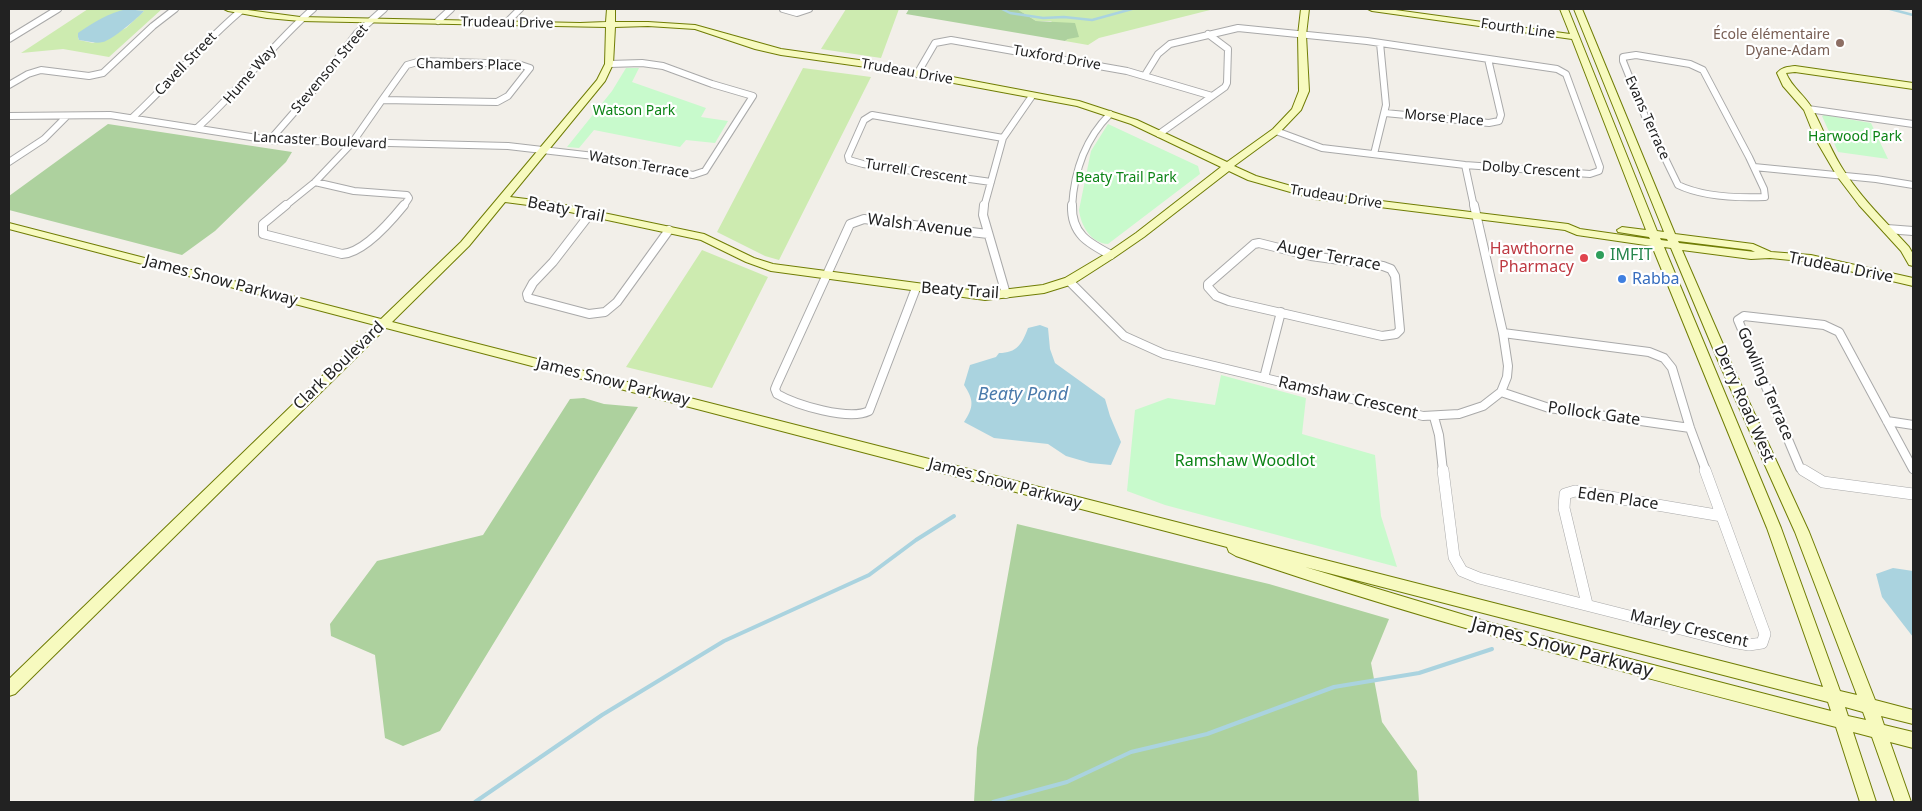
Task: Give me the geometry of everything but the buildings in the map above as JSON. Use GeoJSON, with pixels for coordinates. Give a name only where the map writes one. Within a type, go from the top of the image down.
{"type":"FeatureCollection","features":[{"type":"Feature","properties":{"kind":"street"},"geometry":{"type":"LineString","coordinates":[[9,39],[58,9]]}},
{"type":"Feature","properties":{"kind":"street"},"geometry":{"type":"LineString","coordinates":[[9,85],[35,71],[76,76],[103,73],[153,26],[175,9]]}},
{"type":"Feature","properties":{"kind":"street","name":"Trudeau Drive"},"geometry":{"type":"LineString","coordinates":[[228,9],[267,16],[300,19],[669,24],[695,27],[758,47],[781,52],[917,74],[1079,104],[1110,114],[1159,134],[1228,167],[1281,188],[1315,196],[1568,227],[1578,232],[1654,238],[1750,256],[1768,254],[1820,262],[1913,282]]}},
{"type":"Feature","properties":{"kind":"street","name":"Hume Way"},"geometry":{"type":"LineString","coordinates":[[197,128],[219,110],[300,19],[313,9]]}},
{"type":"Feature","properties":{"kind":"street","name":"Stevenson Street"},"geometry":{"type":"LineString","coordinates":[[270,140],[317,86],[357,33],[384,9]]}},
{"type":"Feature","properties":{"kind":"street"},"geometry":{"type":"LineString","coordinates":[[438,21],[451,9]]}},
{"type":"Feature","properties":{"kind":"street"},"geometry":{"type":"LineString","coordinates":[[506,23],[520,9]]}},
{"type":"Feature","properties":{"kind":"street","name":"Clark Boulevard"},"geometry":{"type":"LineString","coordinates":[[9,689],[464,244],[596,87],[609,64],[611,9]]}},
{"type":"Feature","properties":{"kind":"street"},"geometry":{"type":"LineString","coordinates":[[783,9],[797,12],[809,9]]}},
{"type":"Feature","properties":{"kind":"street","name":"Beaty Trail"},"geometry":{"type":"LineString","coordinates":[[503,199],[551,205],[704,237],[750,260],[771,267],[966,295],[1006,294],[1044,289],[1069,281],[1111,255],[1276,132],[1296,110],[1304,91],[1302,35],[1305,9]]}},
{"type":"Feature","properties":{"kind":"street","name":"Fourth Line"},"geometry":{"type":"LineString","coordinates":[[1372,9],[1575,37]]}},
{"type":"Feature","properties":{"kind":"street","name":"Derry Road West"},"geometry":{"type":"LineString","coordinates":[[1564,9],[1654,238],[1774,528],[1834,697],[1868,802]]}},
{"type":"Feature","properties":{"kind":"street","name":"Derry Road West"},"geometry":{"type":"LineString","coordinates":[[1578,9],[1726,366],[1802,532],[1869,706],[1903,802]]}},
{"type":"Feature","properties":{"kind":"street","name":"Cavell Street"},"geometry":{"type":"LineString","coordinates":[[132,118],[155,97],[225,24],[242,10]]}},
{"type":"Feature","properties":{"kind":"street","name":"Dolby Crescent"},"geometry":{"type":"LineString","coordinates":[[1145,75],[1158,52],[1164,48],[1233,28],[1380,43],[1551,68],[1566,74],[1600,168],[1599,171],[1590,174],[1465,165],[1322,148],[1276,132]]}},
{"type":"Feature","properties":{"kind":"street"},"geometry":{"type":"LineString","coordinates":[[1159,134],[1227,83],[1228,49],[1208,34]]}},
{"type":"Feature","properties":{"kind":"street","name":"Tuxford Drive"},"geometry":{"type":"LineString","coordinates":[[917,74],[935,42],[951,40],[1145,75],[1212,96]]}},
{"type":"Feature","properties":{"kind":"street"},"geometry":{"type":"LineString","coordinates":[[1374,154],[1375,142],[1385,113],[1386,99],[1380,43]]}},
{"type":"Feature","properties":{"kind":"street","name":"Evans Terrace"},"geometry":{"type":"LineString","coordinates":[[1636,55],[1690,64],[1703,70],[1754,167],[1767,195],[1765,197],[1752,198],[1691,190],[1678,185],[1647,120],[1623,57],[1636,55]]}},
{"type":"Feature","properties":{"kind":"street","name":"Morse Place"},"geometry":{"type":"LineString","coordinates":[[1385,113],[1489,123],[1499,121],[1501,115],[1488,59]]}},
{"type":"Feature","properties":{"kind":"street","name":"Chambers Place"},"geometry":{"type":"LineString","coordinates":[[315,182],[354,191],[396,193],[407,195],[409,198],[406,204],[383,227],[351,253],[342,254],[263,234],[263,224],[315,182],[352,143],[404,67],[415,62],[518,64],[530,68],[508,96],[497,102],[382,100]]}},
{"type":"Feature","properties":{"kind":"street","name":"Watson Terrace"},"geometry":{"type":"LineString","coordinates":[[544,150],[594,156],[689,174],[702,173],[753,96],[712,84],[663,66],[642,63],[609,64]]}},
{"type":"Feature","properties":{"kind":"street"},"geometry":{"type":"LineString","coordinates":[[1913,86],[1795,69],[1784,70],[1781,73],[1786,84],[1808,109],[1820,140],[1842,176],[1862,203],[1905,249],[1913,262]]}},
{"type":"Feature","properties":{"kind":"street"},"geometry":{"type":"LineString","coordinates":[[1006,294],[983,215],[990,182],[1003,138],[1032,96]]}},
{"type":"Feature","properties":{"kind":"street"},"geometry":{"type":"LineString","coordinates":[[1808,109],[1913,125]]}},
{"type":"Feature","properties":{"kind":"street"},"geometry":{"type":"LineString","coordinates":[[1110,114],[1094,131],[1083,153],[1073,200],[1072,216],[1076,229],[1084,238],[1111,255]]}},
{"type":"Feature","properties":{"kind":"street","name":"Lancaster Boulevard"},"geometry":{"type":"LineString","coordinates":[[9,116],[110,115],[270,140],[508,146],[544,150]]}},
{"type":"Feature","properties":{"kind":"street","name":"Turrell Crescent"},"geometry":{"type":"LineString","coordinates":[[990,182],[863,164],[849,160],[848,156],[864,120],[872,115],[1003,138]]}},
{"type":"Feature","properties":{"kind":"street"},"geometry":{"type":"LineString","coordinates":[[9,162],[44,138],[67,116]]}},
{"type":"Feature","properties":{"kind":"street"},"geometry":{"type":"LineString","coordinates":[[1465,165],[1503,333],[1508,366],[1507,377],[1501,392]]}},
{"type":"Feature","properties":{"kind":"street"},"geometry":{"type":"LineString","coordinates":[[1754,167],[1913,185]]}},
{"type":"Feature","properties":{"kind":"street"},"geometry":{"type":"LineString","coordinates":[[590,214],[553,262],[529,288],[526,294],[528,298],[589,314],[605,312],[617,302],[669,230]]}},
{"type":"Feature","properties":{"kind":"street","name":"Walsh Avenue"},"geometry":{"type":"LineString","coordinates":[[826,275],[850,224],[859,219],[988,234]]}},
{"type":"Feature","properties":{"kind":"street","name":"James Snow Parkway"},"geometry":{"type":"LineString","coordinates":[[9,226],[858,445],[1082,505],[1217,537],[1913,716]]}},
{"type":"Feature","properties":{"kind":"street"},"geometry":{"type":"LineString","coordinates":[[1887,228],[1913,231]]}},
{"type":"Feature","properties":{"kind":"street","name":"Auger Terrace"},"geometry":{"type":"LineString","coordinates":[[1259,243],[1311,256],[1383,266],[1391,269],[1394,273],[1400,330],[1396,334],[1382,336],[1281,312],[1229,301],[1216,296],[1208,287],[1208,284],[1254,244],[1259,243]]}},
{"type":"Feature","properties":{"kind":"street"},"geometry":{"type":"LineString","coordinates":[[826,275],[775,389],[781,398],[846,414],[863,414],[873,406],[916,288]]}},
{"type":"Feature","properties":{"kind":"street","name":"Ramshaw Crescent"},"geometry":{"type":"LineString","coordinates":[[1069,281],[1124,336],[1164,354],[1385,408],[1434,416],[1471,411],[1483,406],[1501,392]]}},
{"type":"Feature","properties":{"kind":"street"},"geometry":{"type":"LineString","coordinates":[[1264,378],[1281,312]]}},
{"type":"Feature","properties":{"kind":"street","name":"Gowling Terrace"},"geometry":{"type":"LineString","coordinates":[[1913,469],[1842,336],[1835,329],[1824,325],[1748,316],[1738,320],[1800,468],[1810,476],[1823,482],[1913,494]]}},
{"type":"Feature","properties":{"kind":"street","name":"Marley Crescent"},"geometry":{"type":"LineString","coordinates":[[1434,416],[1439,435],[1454,557],[1462,571],[1479,578],[1749,646],[1762,643],[1766,634],[1690,428],[1669,362],[1657,354],[1503,333]]}},
{"type":"Feature","properties":{"kind":"street","name":"Pollock Gate"},"geometry":{"type":"LineString","coordinates":[[1501,392],[1549,408],[1690,428]]}},
{"type":"Feature","properties":{"kind":"street"},"geometry":{"type":"LineString","coordinates":[[1887,421],[1913,425]]}},
{"type":"Feature","properties":{"kind":"street","name":"Eden Place"},"geometry":{"type":"LineString","coordinates":[[1587,604],[1564,508],[1565,494],[1575,492],[1722,516]]}},
{"type":"Feature","properties":{"kind":"street","name":"James Snow Parkway"},"geometry":{"type":"LineString","coordinates":[[1217,537],[1242,552],[1284,567],[1484,629],[1913,740]]}},
{"type":"Feature","properties":{"kind":"green space"},"geometry":{"type":"Polygon","coordinates":[[[88,9],[127,9],[162,9],[109,57],[63,49],[21,53],[88,9]],[[127,9],[78,37],[79,40],[93,43],[126,28],[144,11],[127,9]]]}},
{"type":"Feature","properties":{"kind":"green space"},"geometry":{"type":"Polygon","coordinates":[[[846,9],[899,9],[881,58],[821,49],[846,9]]]}},
{"type":"Feature","properties":{"kind":"green space"},"geometry":{"type":"Polygon","coordinates":[[[909,9],[1017,9],[1036,21],[1075,23],[1079,37],[1065,41],[906,14],[909,9]]]}},
{"type":"Feature","properties":{"kind":"green space"},"geometry":{"type":"Polygon","coordinates":[[[1017,9],[1214,9],[1099,38],[1088,45],[1065,41],[1068,39],[1051,21],[1036,21],[1017,9]]]}},
{"type":"Feature","properties":{"kind":"green space","name":"Watson Park"},"geometry":{"type":"Polygon","coordinates":[[[626,68],[639,68],[632,82],[706,108],[701,117],[728,121],[715,143],[686,140],[680,147],[594,130],[579,148],[567,147],[612,91],[626,68]]]}},
{"type":"Feature","properties":{"kind":"green space"},"geometry":{"type":"Polygon","coordinates":[[[803,68],[871,77],[779,260],[765,256],[717,232],[803,68]]]}},
{"type":"Feature","properties":{"kind":"green space","name":"Harwood Park"},"geometry":{"type":"Polygon","coordinates":[[[1822,116],[1871,123],[1888,159],[1838,152],[1822,116]]]}},
{"type":"Feature","properties":{"kind":"green space"},"geometry":{"type":"Polygon","coordinates":[[[108,124],[292,152],[286,162],[215,231],[182,255],[9,210],[9,196],[108,124]]]}},
{"type":"Feature","properties":{"kind":"green space","name":"Beaty Trail Park"},"geometry":{"type":"Polygon","coordinates":[[[1108,124],[1198,166],[1200,174],[1108,244],[1097,241],[1088,233],[1082,222],[1079,210],[1091,151],[1108,124]]]}},
{"type":"Feature","properties":{"kind":"green space"},"geometry":{"type":"Polygon","coordinates":[[[702,250],[768,277],[712,388],[626,367],[702,250]]]}},
{"type":"Feature","properties":{"kind":"green space","name":"Ramshaw Woodlot"},"geometry":{"type":"Polygon","coordinates":[[[1221,375],[1306,398],[1302,434],[1375,455],[1381,516],[1397,567],[1165,505],[1127,491],[1135,410],[1168,398],[1215,405],[1221,375]]]}},
{"type":"Feature","properties":{"kind":"green space"},"geometry":{"type":"Polygon","coordinates":[[[584,398],[604,404],[638,407],[440,731],[403,746],[385,738],[375,655],[331,636],[330,624],[377,561],[483,535],[570,399],[584,398]]]}},
{"type":"Feature","properties":{"kind":"green space"},"geometry":{"type":"Polygon","coordinates":[[[1017,524],[1269,584],[1389,619],[1371,663],[1382,722],[1417,771],[1419,802],[974,802],[977,748],[1017,524]]]}},
{"type":"Feature","properties":{"kind":"water"},"geometry":{"type":"Polygon","coordinates":[[[127,9],[144,11],[125,28],[103,42],[79,40],[78,33],[90,25],[107,15],[127,9]]]}},
{"type":"Feature","properties":{"kind":"water","name":"Beaty Pond"},"geometry":{"type":"Polygon","coordinates":[[[1040,325],[1048,328],[1050,349],[1055,363],[1105,399],[1121,442],[1111,465],[1090,463],[1066,456],[1048,444],[994,438],[964,422],[972,404],[970,395],[964,385],[970,365],[996,357],[999,353],[1015,349],[1021,343],[1028,328],[1040,325]]]}},
{"type":"Feature","properties":{"kind":"water"},"geometry":{"type":"Polygon","coordinates":[[[1893,568],[1913,571],[1913,637],[1882,597],[1876,574],[1893,568]]]}},
{"type":"Feature","properties":{"kind":"waterway"},"geometry":{"type":"LineString","coordinates":[[1002,9],[1010,13],[1043,18],[1064,17],[1092,20],[1132,9]]}},
{"type":"Feature","properties":{"kind":"waterway"},"geometry":{"type":"LineString","coordinates":[[1890,9],[1913,15]]}},
{"type":"Feature","properties":{"kind":"waterway"},"geometry":{"type":"LineString","coordinates":[[475,802],[602,715],[724,641],[869,575],[916,540],[954,516]]}},
{"type":"Feature","properties":{"kind":"waterway"},"geometry":{"type":"LineString","coordinates":[[993,802],[1067,782],[1131,752],[1207,734],[1334,687],[1419,673],[1492,649]]}},
{"type":"Feature","properties":{"kind":"place","name":"École élémentaire Dyane-Adam"},"geometry":{"type":"Point","coordinates":[1840,43]}},
{"type":"Feature","properties":{"kind":"place","name":"IMFIT"},"geometry":{"type":"Point","coordinates":[1600,255]}},
{"type":"Feature","properties":{"kind":"place","name":"Hawthorne Pharmacy"},"geometry":{"type":"Point","coordinates":[1584,258]}},
{"type":"Feature","properties":{"kind":"place","name":"Rabba"},"geometry":{"type":"Point","coordinates":[1622,279]}}]}
